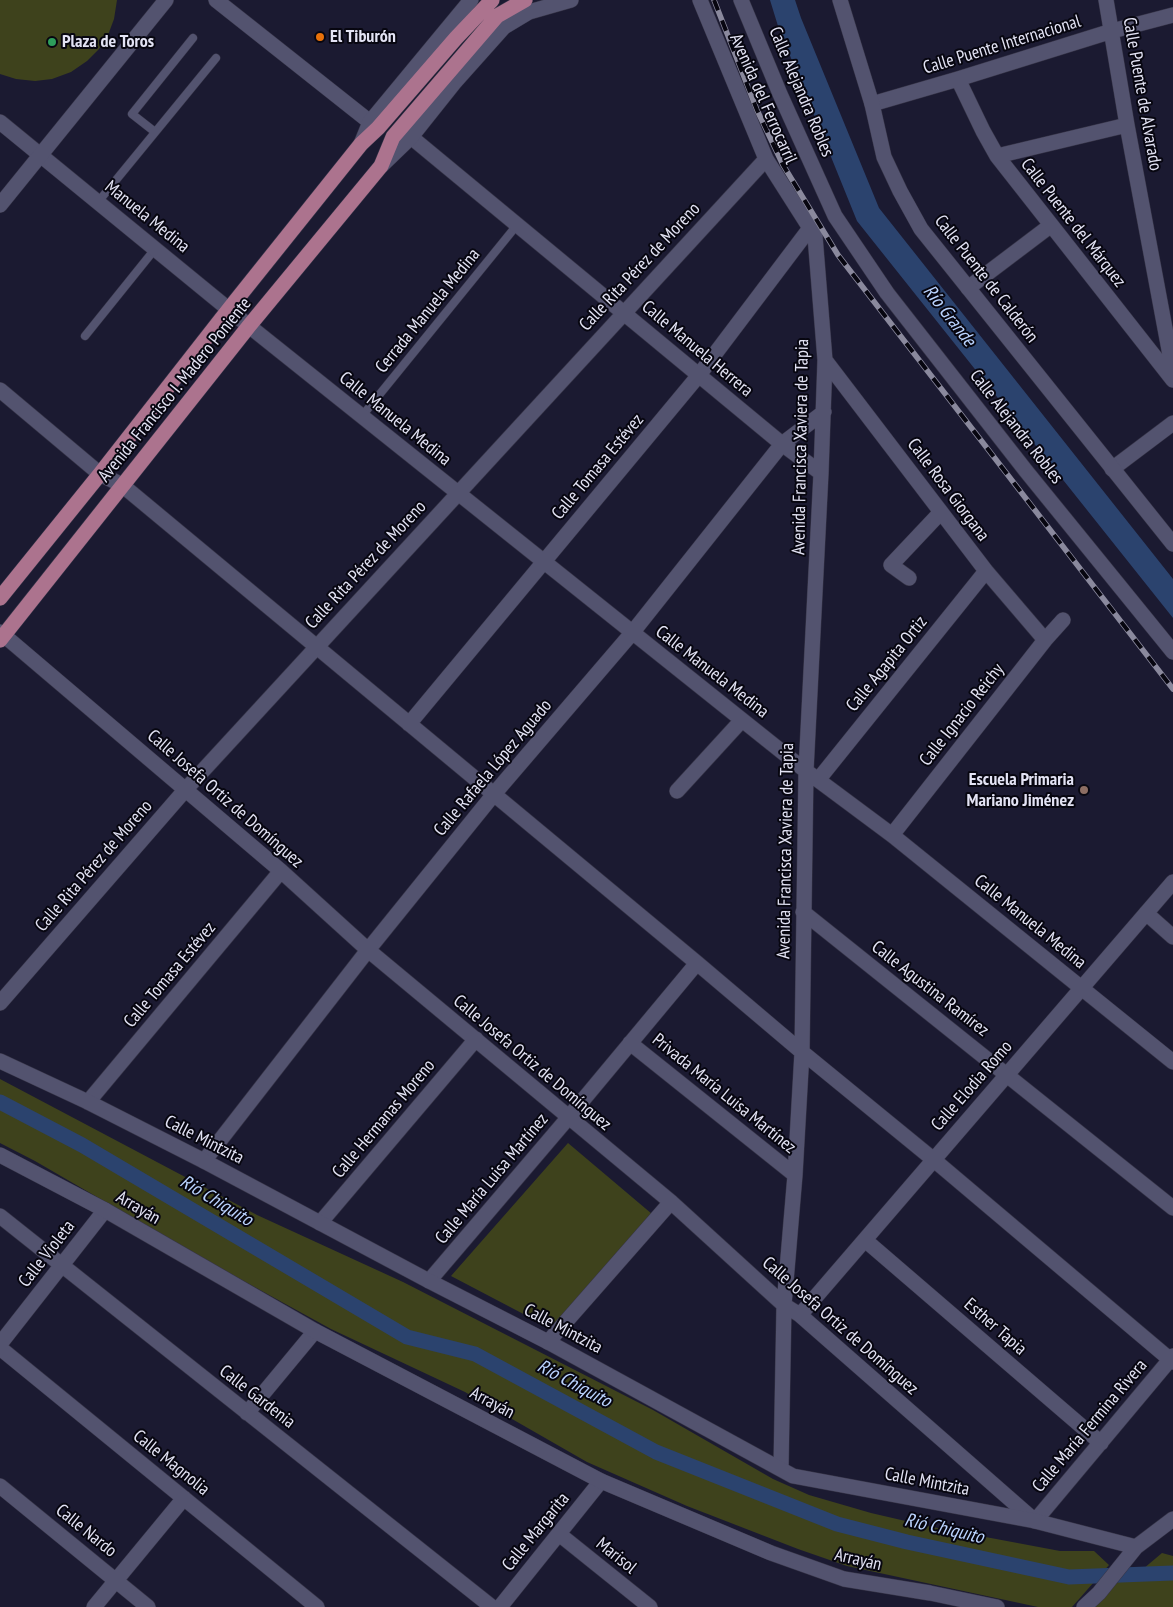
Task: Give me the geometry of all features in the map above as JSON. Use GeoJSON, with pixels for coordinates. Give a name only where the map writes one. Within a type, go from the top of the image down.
{"type":"FeatureCollection","features":[{"type":"Feature","properties":{"kind":"main road","name":"Avenida Francisco I. Madero Poniente"},"geometry":{"type":"LineString","coordinates":[[0,598],[361,144],[378,128],[456,38],[492,0]]}},
{"type":"Feature","properties":{"kind":"main road","name":"Avenida Francisco I. Madero Poniente"},"geometry":{"type":"LineString","coordinates":[[1,636],[249,326],[381,166],[393,137],[497,16],[525,0]]}},
{"type":"Feature","properties":{"kind":"street"},"geometry":{"type":"LineString","coordinates":[[0,205],[166,0]]}},
{"type":"Feature","properties":{"kind":"street"},"geometry":{"type":"LineString","coordinates":[[216,0],[370,122]]}},
{"type":"Feature","properties":{"kind":"street","name":"Avenida Francisco I. Madero Poniente"},"geometry":{"type":"LineString","coordinates":[[361,144],[370,122],[471,0]]}},
{"type":"Feature","properties":{"kind":"street","name":"Avenida Francisco I. Madero Poniente"},"geometry":{"type":"LineString","coordinates":[[381,166],[411,137],[454,83],[504,27],[547,3],[571,0]]}},
{"type":"Feature","properties":{"kind":"street","name":"Avenida del Ferrocarril"},"geometry":{"type":"LineString","coordinates":[[700,0],[766,159],[812,232]]}},
{"type":"Feature","properties":{"kind":"street","name":"Calle Alejandra Robles"},"geometry":{"type":"LineString","coordinates":[[742,0],[780,94],[835,216],[887,293],[1026,471],[1173,652]]}},
{"type":"Feature","properties":{"kind":"street","name":"Calle Puente de Calderón"},"geometry":{"type":"LineString","coordinates":[[840,0],[872,104],[884,157],[900,191],[922,229],[1173,544]]}},
{"type":"Feature","properties":{"kind":"street","name":"Calle Puente de Alvarado"},"geometry":{"type":"LineString","coordinates":[[1106,0],[1126,125],[1173,371]]}},
{"type":"Feature","properties":{"kind":"street","name":"Calle Puente Internacional"},"geometry":{"type":"LineString","coordinates":[[872,104],[1112,31],[1173,15]]}},
{"type":"Feature","properties":{"kind":"street","name":"Calle Puente del Márquez"},"geometry":{"type":"LineString","coordinates":[[958,79],[982,131],[997,156],[1050,226],[1173,380]]}},
{"type":"Feature","properties":{"kind":"street","name":"Manuela Medina"},"geometry":{"type":"LineString","coordinates":[[0,122],[229,309]]}},
{"type":"Feature","properties":{"kind":"street"},"geometry":{"type":"LineString","coordinates":[[997,156],[1126,125]]}},
{"type":"Feature","properties":{"kind":"street","name":"Calle Manuela Herrera"},"geometry":{"type":"LineString","coordinates":[[411,137],[782,444],[821,473]]}},
{"type":"Feature","properties":{"kind":"street","name":"Calle Rita Pérez de Moreno"},"geometry":{"type":"LineString","coordinates":[[0,1003],[186,789],[766,159]]}},
{"type":"Feature","properties":{"kind":"street"},"geometry":{"type":"LineString","coordinates":[[968,288],[1050,226]]}},
{"type":"Feature","properties":{"kind":"street","name":"Avenida Francisca Xaviera de Tapia"},"geometry":{"type":"LineString","coordinates":[[782,1468],[784,1305],[795,1175],[802,1052],[803,912],[812,776],[824,412],[825,360],[812,232]]}},
{"type":"Feature","properties":{"kind":"street","name":"Calle Tomasa Estévez"},"geometry":{"type":"LineString","coordinates":[[409,724],[699,375],[812,232]]}},
{"type":"Feature","properties":{"kind":"street","name":"Calle Manuela Medina"},"geometry":{"type":"LineString","coordinates":[[229,309],[812,776],[892,835],[1173,1062]]}},
{"type":"Feature","properties":{"kind":"street","name":"Calle Rosa Giorgana"},"geometry":{"type":"LineString","coordinates":[[825,360],[986,571],[1045,640]]}},
{"type":"Feature","properties":{"kind":"street"},"geometry":{"type":"LineString","coordinates":[[0,390],[100,474],[122,486],[316,646],[1172,1359]]}},
{"type":"Feature","properties":{"kind":"street","name":"Calle Rafaela López Aguado"},"geometry":{"type":"LineString","coordinates":[[204,1161],[368,950],[494,794],[632,633],[782,444],[824,412]]}},
{"type":"Feature","properties":{"kind":"street"},"geometry":{"type":"LineString","coordinates":[[1112,469],[1173,423]]}},
{"type":"Feature","properties":{"kind":"street"},"geometry":{"type":"LineString","coordinates":[[909,578],[891,564],[940,512]]}},
{"type":"Feature","properties":{"kind":"street","name":"Calle Agapita Ortiz"},"geometry":{"type":"LineString","coordinates":[[812,776],[986,571]]}},
{"type":"Feature","properties":{"kind":"street","name":"Calle Ignacio Reichy"},"geometry":{"type":"LineString","coordinates":[[892,835],[1045,640],[1063,620]]}},
{"type":"Feature","properties":{"kind":"street","name":"Calle Josefa Ortiz de Domínguez"},"geometry":{"type":"LineString","coordinates":[[1,636],[186,789],[368,950],[671,1202],[784,1305],[800,1315],[1035,1521]]}},
{"type":"Feature","properties":{"kind":"street"},"geometry":{"type":"LineString","coordinates":[[677,791],[742,720]]}},
{"type":"Feature","properties":{"kind":"street","name":"Calle Tomasa Estévez"},"geometry":{"type":"LineString","coordinates":[[88,1102],[281,872]]}},
{"type":"Feature","properties":{"kind":"street","name":"Calle Elodia Romo"},"geometry":{"type":"LineString","coordinates":[[800,1315],[1173,882]]}},
{"type":"Feature","properties":{"kind":"street","name":"Calle Agustina Ramírez"},"geometry":{"type":"LineString","coordinates":[[803,912],[1173,1208]]}},
{"type":"Feature","properties":{"kind":"street"},"geometry":{"type":"LineString","coordinates":[[1146,913],[1173,936]]}},
{"type":"Feature","properties":{"kind":"street","name":"Calle María Luisa Martínez"},"geometry":{"type":"LineString","coordinates":[[429,1281],[697,963]]}},
{"type":"Feature","properties":{"kind":"street","name":"Calle Hermanas Moreno"},"geometry":{"type":"LineString","coordinates":[[320,1223],[476,1039]]}},
{"type":"Feature","properties":{"kind":"street","name":"Privada María Luisa Martínez"},"geometry":{"type":"LineString","coordinates":[[630,1043],[795,1175]]}},
{"type":"Feature","properties":{"kind":"street","name":"Calle Mintzita"},"geometry":{"type":"LineString","coordinates":[[0,1062],[88,1102],[204,1161],[548,1342],[782,1468],[793,1476],[1035,1521],[1136,1547]]}},
{"type":"Feature","properties":{"kind":"street","name":"Arrayán"},"geometry":{"type":"LineString","coordinates":[[0,1155],[105,1210],[315,1332],[601,1481],[771,1554],[844,1579],[930,1593],[997,1607]]}},
{"type":"Feature","properties":{"kind":"street"},"geometry":{"type":"LineString","coordinates":[[548,1342],[671,1202]]}},
{"type":"Feature","properties":{"kind":"street","name":"Calle Violeta"},"geometry":{"type":"LineString","coordinates":[[0,1344],[105,1210]]}},
{"type":"Feature","properties":{"kind":"street","name":"Calle Gardenia"},"geometry":{"type":"LineString","coordinates":[[0,1216],[492,1607]]}},
{"type":"Feature","properties":{"kind":"street","name":"Esther Tapia"},"geometry":{"type":"LineString","coordinates":[[864,1240],[1102,1443]]}},
{"type":"Feature","properties":{"kind":"street"},"geometry":{"type":"LineString","coordinates":[[248,1413],[315,1332]]}},
{"type":"Feature","properties":{"kind":"street","name":"Calle Magnolia"},"geometry":{"type":"LineString","coordinates":[[0,1348],[318,1607]]}},
{"type":"Feature","properties":{"kind":"street","name":"Calle María Fermina Rivera"},"geometry":{"type":"LineString","coordinates":[[1035,1521],[1172,1359]]}},
{"type":"Feature","properties":{"kind":"street","name":"Calle Margarita"},"geometry":{"type":"LineString","coordinates":[[500,1607],[601,1481]]}},
{"type":"Feature","properties":{"kind":"street","name":"Calle Nardo"},"geometry":{"type":"LineString","coordinates":[[0,1486],[148,1607]]}},
{"type":"Feature","properties":{"kind":"street"},"geometry":{"type":"LineString","coordinates":[[94,1607],[184,1498]]}},
{"type":"Feature","properties":{"kind":"street"},"geometry":{"type":"LineString","coordinates":[[1084,1607],[1099,1593],[1136,1547],[1173,1519]]}},
{"type":"Feature","properties":{"kind":"street","name":"Marisol"},"geometry":{"type":"LineString","coordinates":[[559,1534],[650,1607]]}},
{"type":"Feature","properties":{"kind":"lane"},"geometry":{"type":"LineString","coordinates":[[155,132],[132,114],[193,38]]}},
{"type":"Feature","properties":{"kind":"lane"},"geometry":{"type":"LineString","coordinates":[[98,202],[216,58]]}},
{"type":"Feature","properties":{"kind":"lane","name":"Cerrada Manuela Medina"},"geometry":{"type":"LineString","coordinates":[[362,416],[517,225]]}},
{"type":"Feature","properties":{"kind":"lane"},"geometry":{"type":"LineString","coordinates":[[86,336],[156,249]]}},
{"type":"Feature","properties":{"kind":"green space","name":"Plaza de Toros"},"geometry":{"type":"Polygon","coordinates":[[[0,0],[117,0],[114,19],[108,35],[99,49],[87,61],[71,72],[52,79],[35,81],[16,79],[0,74],[0,0]]]}},
{"type":"Feature","properties":{"kind":"green space"},"geometry":{"type":"Polygon","coordinates":[[[0,1079],[257,1215],[403,1282],[653,1410],[773,1479],[809,1495],[871,1513],[927,1526],[1060,1551],[1094,1551],[1109,1565],[1072,1607],[1038,1607],[847,1566],[687,1506],[587,1462],[465,1392],[331,1329],[0,1143],[0,1079]]]}},
{"type":"Feature","properties":{"kind":"green space"},"geometry":{"type":"Polygon","coordinates":[[[568,1143],[652,1214],[552,1329],[451,1276],[568,1143]]]}},
{"type":"Feature","properties":{"kind":"green space"},"geometry":{"type":"Polygon","coordinates":[[[1162,1553],[1173,1556],[1173,1568],[1143,1569],[1162,1553]]]}},
{"type":"Feature","properties":{"kind":"green space"},"geometry":{"type":"Polygon","coordinates":[[[1113,1580],[1173,1580],[1173,1607],[1089,1607],[1113,1580]]]}},
{"type":"Feature","properties":{"kind":"water","name":"Río Grande"},"geometry":{"type":"Polygon","coordinates":[[[770,0],[795,0],[879,208],[1173,579],[1173,618],[857,221],[778,26],[770,0]]]}},
{"type":"Feature","properties":{"kind":"waterway","name":"Rió Chiquito"},"geometry":{"type":"LineString","coordinates":[[0,1102],[82,1145],[407,1337],[475,1354],[656,1452],[837,1524],[907,1542],[1069,1577],[1173,1573]]}},
{"type":"Feature","properties":{"kind":"railway"},"geometry":{"type":"LineString","coordinates":[[714,0],[757,110],[783,165],[838,255],[1173,689]]}},
{"type":"Feature","properties":{"kind":"place","name":"El Tiburón"},"geometry":{"type":"Point","coordinates":[320,37]}},
{"type":"Feature","properties":{"kind":"place","name":"Plaza de Toros"},"geometry":{"type":"Point","coordinates":[52,42]}},
{"type":"Feature","properties":{"kind":"place","name":"Escuela Primaria Mariano Jiménez"},"geometry":{"type":"Point","coordinates":[1084,790]}}]}
